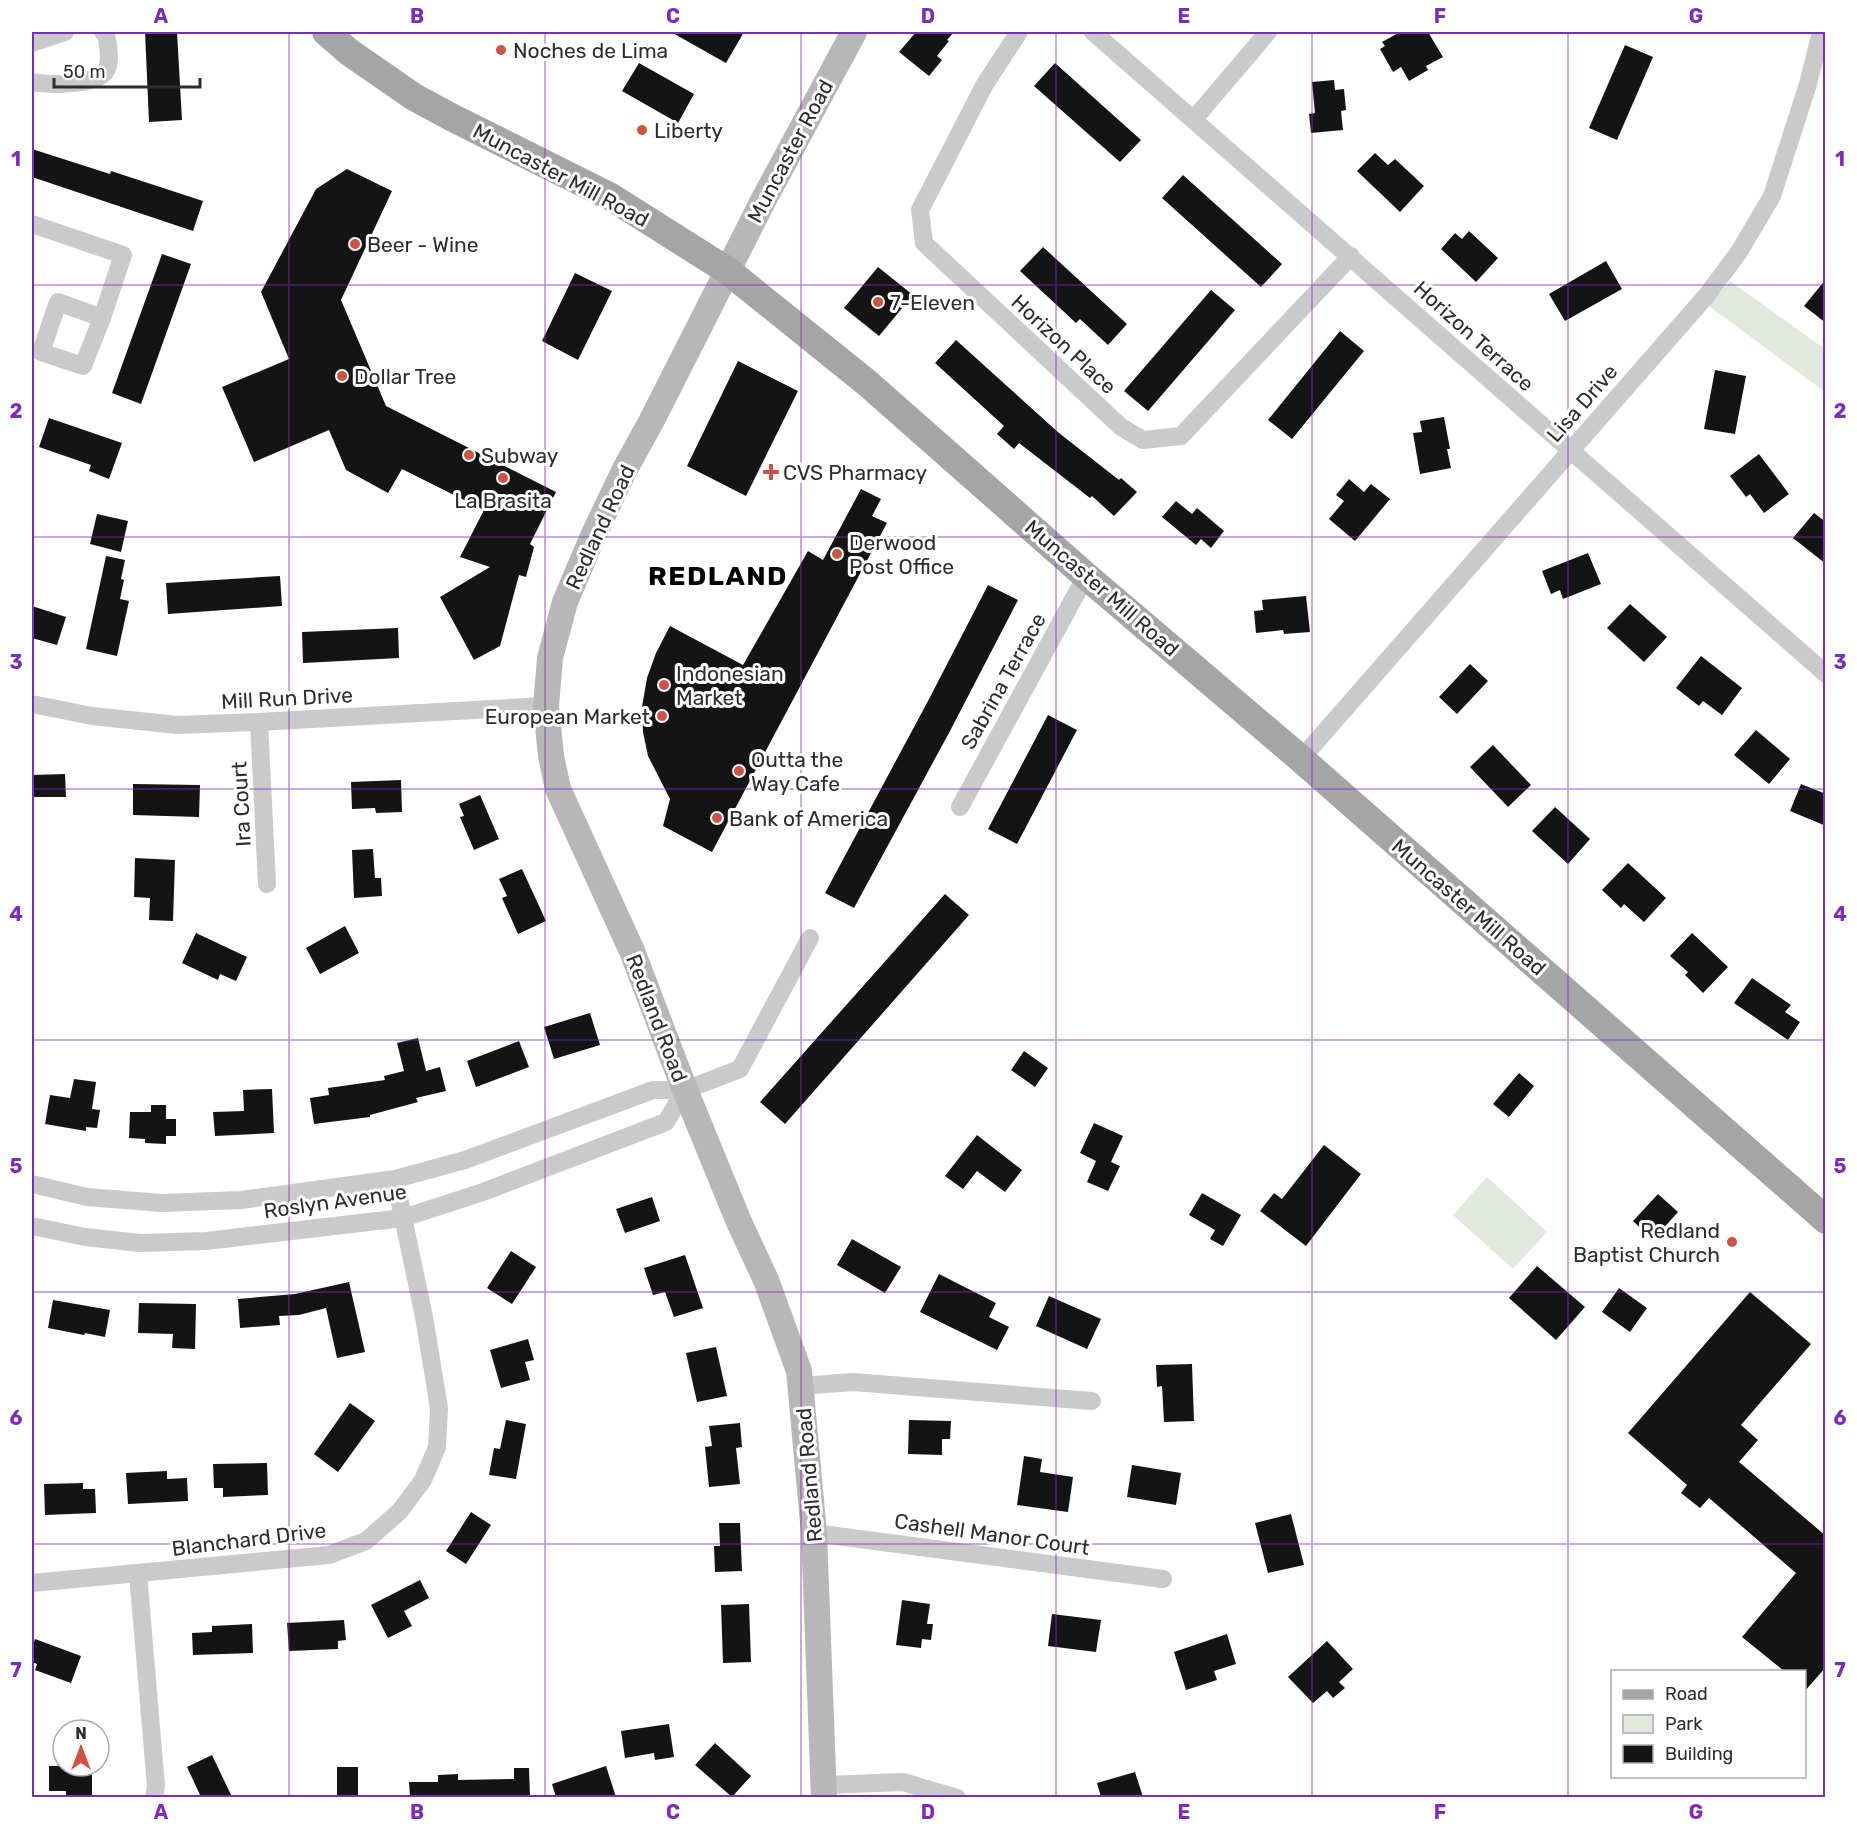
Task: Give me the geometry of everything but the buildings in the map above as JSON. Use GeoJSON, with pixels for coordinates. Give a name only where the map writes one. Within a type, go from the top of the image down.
{"type":"FeatureCollection","features":[{"type":"Feature","properties":{"kind":"main road","name":"Muncaster Mill Road"},"geometry":{"type":"LineString","coordinates":[[326,32],[349,52],[414,97],[611,197],[728,271],[866,382],[1086,576],[1301,759],[1826,1220]]}},
{"type":"Feature","properties":{"kind":"main road","name":"Muncaster Road"},"geometry":{"type":"LineString","coordinates":[[728,271],[854,32]]}},
{"type":"Feature","properties":{"kind":"main road","name":"Redland Road"},"geometry":{"type":"LineString","coordinates":[[728,271],[625,469],[580,565],[566,602],[550,658],[546,706],[551,756],[558,789],[633,951],[685,1090],[739,1222],[766,1280],[799,1371],[814,1533],[824,1791]]}},
{"type":"Feature","properties":{"kind":"street"},"geometry":{"type":"LineString","coordinates":[[32,44],[65,32]]}},
{"type":"Feature","properties":{"kind":"street"},"geometry":{"type":"LineString","coordinates":[[32,82],[49,85],[94,80],[105,73],[108,65],[108,45],[106,34],[103,32]]}},
{"type":"Feature","properties":{"kind":"street","name":"Horizon Place"},"geometry":{"type":"LineString","coordinates":[[1019,32],[985,84],[920,210],[924,243],[1121,427],[1143,440],[1180,436],[1351,256]]}},
{"type":"Feature","properties":{"kind":"street","name":"Horizon Terrace"},"geometry":{"type":"LineString","coordinates":[[1093,32],[1826,674]]}},
{"type":"Feature","properties":{"kind":"street"},"geometry":{"type":"LineString","coordinates":[[1194,119],[1268,32]]}},
{"type":"Feature","properties":{"kind":"street","name":"Lisa Drive"},"geometry":{"type":"LineString","coordinates":[[1301,759],[1707,295],[1739,252],[1772,196],[1817,87],[1821,32]]}},
{"type":"Feature","properties":{"kind":"street"},"geometry":{"type":"LineString","coordinates":[[32,224],[123,255],[102,318]]}},
{"type":"Feature","properties":{"kind":"street","name":"Sabrina Terrace"},"geometry":{"type":"LineString","coordinates":[[960,807],[1086,576]]}},
{"type":"Feature","properties":{"kind":"street","name":"Mill Run Drive"},"geometry":{"type":"LineString","coordinates":[[32,704],[102,717],[177,725],[546,706]]}},
{"type":"Feature","properties":{"kind":"street","name":"Ira Court"},"geometry":{"type":"LineString","coordinates":[[259,722],[267,884]]}},
{"type":"Feature","properties":{"kind":"street","name":"Roslyn Avenue"},"geometry":{"type":"LineString","coordinates":[[32,1184],[87,1197],[162,1203],[241,1200],[395,1179],[465,1160],[653,1090],[685,1090],[740,1069],[810,938]]}},
{"type":"Feature","properties":{"kind":"street","name":"Roslyn Avenue"},"geometry":{"type":"LineString","coordinates":[[32,1226],[85,1238],[140,1243],[195,1242],[403,1218],[483,1192],[666,1122],[685,1090]]}},
{"type":"Feature","properties":{"kind":"street","name":"Blanchard Drive"},"geometry":{"type":"LineString","coordinates":[[32,1583],[329,1555],[366,1541],[400,1511],[423,1480],[437,1447],[439,1408],[424,1317],[395,1179]]}},
{"type":"Feature","properties":{"kind":"street"},"geometry":{"type":"LineString","coordinates":[[801,1386],[853,1382],[1092,1401]]}},
{"type":"Feature","properties":{"kind":"street","name":"Cashell Manor Court"},"geometry":{"type":"LineString","coordinates":[[814,1533],[1163,1579]]}},
{"type":"Feature","properties":{"kind":"street"},"geometry":{"type":"LineString","coordinates":[[138,1574],[156,1786],[154,1797]]}},
{"type":"Feature","properties":{"kind":"street"},"geometry":{"type":"LineString","coordinates":[[824,1791],[903,1782],[957,1797]]}},
{"type":"Feature","properties":{"kind":"green space"},"geometry":{"type":"Polygon","coordinates":[[[1730,281],[1825,349],[1825,392],[1709,306],[1730,281]]]}},
{"type":"Feature","properties":{"kind":"green space"},"geometry":{"type":"Polygon","coordinates":[[[1487,1177],[1547,1232],[1513,1269],[1453,1215],[1487,1177]]]}},
{"type":"Feature","properties":{"kind":"place","name":"Noches de Lima"},"geometry":{"type":"Point","coordinates":[501,50]}},
{"type":"Feature","properties":{"kind":"place","name":"Liberty"},"geometry":{"type":"Point","coordinates":[642,130]}},
{"type":"Feature","properties":{"kind":"place","name":"Beer - Wine"},"geometry":{"type":"Point","coordinates":[355,244]}},
{"type":"Feature","properties":{"kind":"place","name":"7-Eleven"},"geometry":{"type":"Point","coordinates":[878,302]}},
{"type":"Feature","properties":{"kind":"place","name":"Dollar Tree"},"geometry":{"type":"Point","coordinates":[342,376]}},
{"type":"Feature","properties":{"kind":"place","name":"Subway"},"geometry":{"type":"Point","coordinates":[469,455]}},
{"type":"Feature","properties":{"kind":"place","name":"CVS Pharmacy"},"geometry":{"type":"Point","coordinates":[771,472]}},
{"type":"Feature","properties":{"kind":"place","name":"La Brasita"},"geometry":{"type":"Point","coordinates":[503,478]}},
{"type":"Feature","properties":{"kind":"place","name":"Derwood Post Office"},"geometry":{"type":"Point","coordinates":[837,554]}},
{"type":"Feature","properties":{"kind":"place","name":"Indonesian Market"},"geometry":{"type":"Point","coordinates":[664,685]}},
{"type":"Feature","properties":{"kind":"place","name":"European Market"},"geometry":{"type":"Point","coordinates":[662,716]}},
{"type":"Feature","properties":{"kind":"place","name":"Outta the Way Cafe"},"geometry":{"type":"Point","coordinates":[739,771]}},
{"type":"Feature","properties":{"kind":"place","name":"Bank of America"},"geometry":{"type":"Point","coordinates":[717,818]}},
{"type":"Feature","properties":{"kind":"place","name":"Redland Baptist Church"},"geometry":{"type":"Point","coordinates":[1732,1242]}},
{"type":"Feature","properties":{"kind":"district","name":"REDLAND"},"geometry":{"type":"Point","coordinates":[718,576]}}]}
